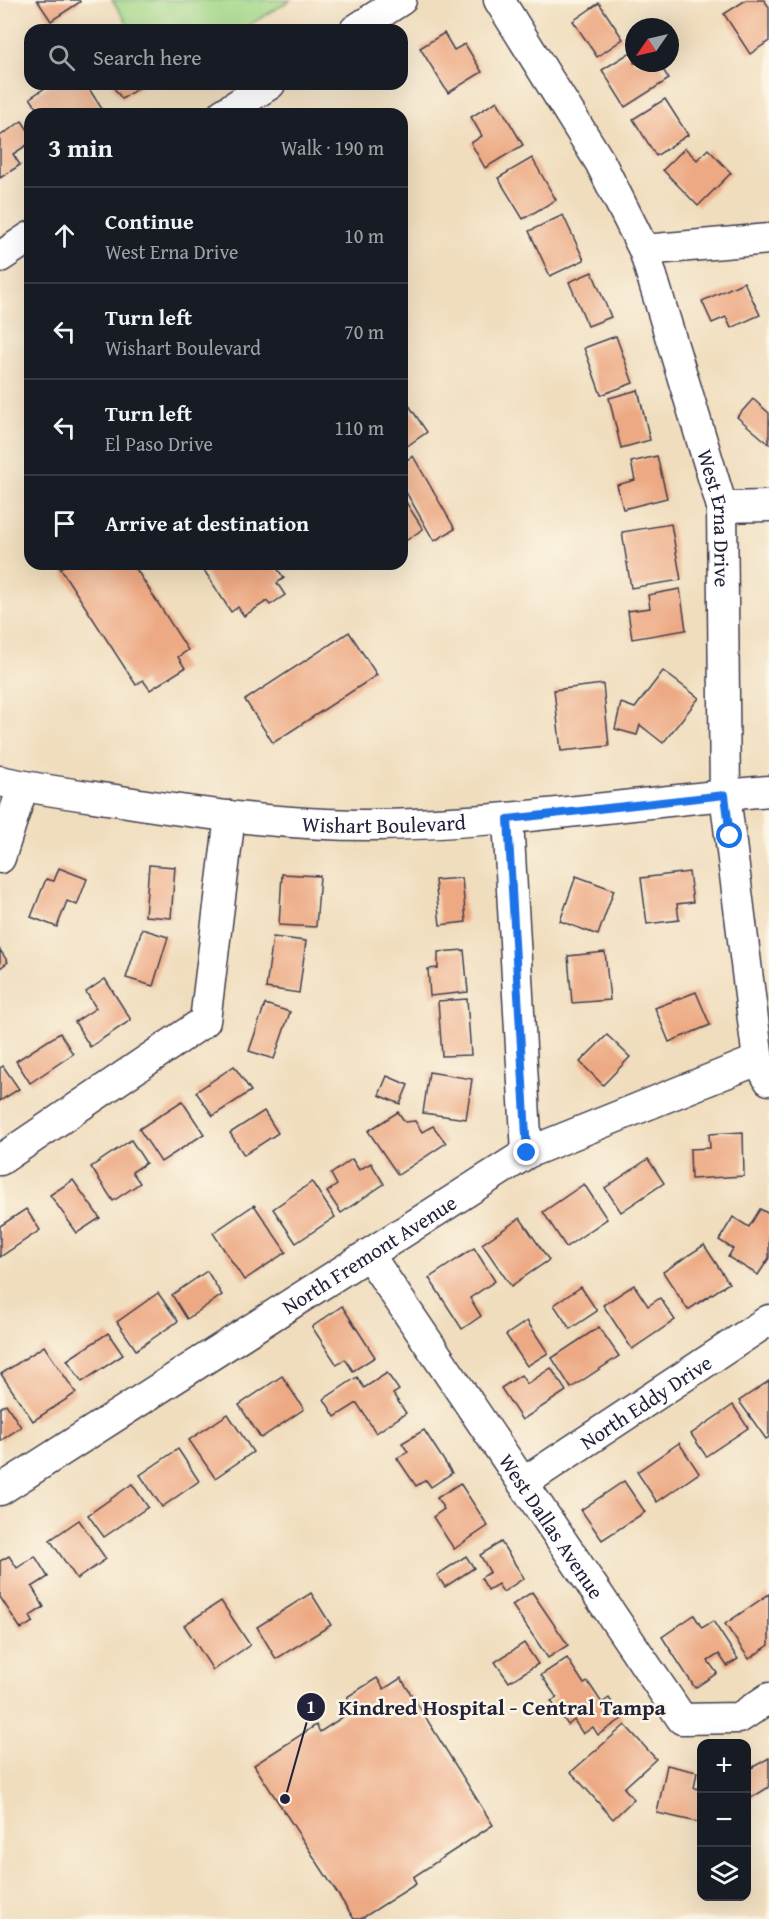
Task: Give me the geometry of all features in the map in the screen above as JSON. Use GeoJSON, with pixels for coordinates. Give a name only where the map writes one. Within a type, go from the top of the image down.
{"type":"FeatureCollection","features":[{"type":"Feature","properties":{"kind":"street"},"geometry":{"type":"LineString","coordinates":[[364,24],[401,0]]}},
{"type":"Feature","properties":{"kind":"street","name":"West Erna Drive"},"geometry":{"type":"LineString","coordinates":[[499,0],[600,162],[644,250],[722,507],[725,795],[764,1070]]}},
{"type":"Feature","properties":{"kind":"street"},"geometry":{"type":"LineString","coordinates":[[232,108],[261,90]]}},
{"type":"Feature","properties":{"kind":"street"},"geometry":{"type":"LineString","coordinates":[[644,250],[769,239]]}},
{"type":"Feature","properties":{"kind":"street"},"geometry":{"type":"LineString","coordinates":[[0,256],[24,241]]}},
{"type":"Feature","properties":{"kind":"street"},"geometry":{"type":"LineString","coordinates":[[722,507],[769,506]]}},
{"type":"Feature","properties":{"kind":"street"},"geometry":{"type":"LineString","coordinates":[[0,858],[12,784]]}},
{"type":"Feature","properties":{"kind":"street","name":"Wishart Boulevard"},"geometry":{"type":"LineString","coordinates":[[12,784],[230,816],[298,823],[379,825],[508,819],[769,791]]}},
{"type":"Feature","properties":{"kind":"street"},"geometry":{"type":"LineString","coordinates":[[0,1161],[205,1021],[230,816]]}},
{"type":"Feature","properties":{"kind":"street"},"geometry":{"type":"LineString","coordinates":[[508,819],[527,1153]]}},
{"type":"Feature","properties":{"kind":"street","name":"North Fremont Avenue"},"geometry":{"type":"LineString","coordinates":[[0,1490],[527,1153],[764,1070]]}},
{"type":"Feature","properties":{"kind":"street","name":"West Dallas Avenue"},"geometry":{"type":"LineString","coordinates":[[369,1255],[682,1719],[739,1718],[769,1698]]}},
{"type":"Feature","properties":{"kind":"street","name":"North Eddy Drive"},"geometry":{"type":"LineString","coordinates":[[523,1483],[769,1320]]}},
{"type":"Feature","properties":{"kind":"green space"},"geometry":{"type":"Polygon","coordinates":[[[112,0],[291,0],[251,24],[128,24],[112,0]]]}},
{"type":"Feature","properties":{"kind":"building"},"geometry":{"type":"Polygon","coordinates":[[[37,0],[79,0],[80,2],[51,21],[37,0]]]}},
{"type":"Feature","properties":{"kind":"building"},"geometry":{"type":"Polygon","coordinates":[[[746,0],[764,0],[769,7],[769,41],[750,54],[724,14],[746,0]]]}},
{"type":"Feature","properties":{"kind":"building"},"geometry":{"type":"Polygon","coordinates":[[[599,3],[623,39],[597,57],[573,21],[599,3]]]}},
{"type":"Feature","properties":{"kind":"building"},"geometry":{"type":"Polygon","coordinates":[[[444,33],[454,50],[465,44],[482,72],[448,93],[420,48],[444,33]]]}},
{"type":"Feature","properties":{"kind":"building"},"geometry":{"type":"Polygon","coordinates":[[[625,56],[625,72],[665,72],[669,79],[625,107],[602,70],[625,56]]]}},
{"type":"Feature","properties":{"kind":"building"},"geometry":{"type":"Polygon","coordinates":[[[42,90],[90,90],[101,108],[37,108],[30,98],[42,90]]]}},
{"type":"Feature","properties":{"kind":"building"},"geometry":{"type":"Polygon","coordinates":[[[115,90],[135,90],[122,99],[115,90]]]}},
{"type":"Feature","properties":{"kind":"building"},"geometry":{"type":"Polygon","coordinates":[[[665,99],[688,135],[656,156],[633,119],[665,99]]]}},
{"type":"Feature","properties":{"kind":"building"},"geometry":{"type":"Polygon","coordinates":[[[497,101],[523,145],[485,168],[471,143],[482,136],[471,117],[497,101]]]}},
{"type":"Feature","properties":{"kind":"building"},"geometry":{"type":"Polygon","coordinates":[[[22,121],[24,124],[24,147],[13,154],[20,165],[0,178],[0,136],[22,121]]]}},
{"type":"Feature","properties":{"kind":"building"},"geometry":{"type":"Polygon","coordinates":[[[685,148],[697,160],[708,149],[731,173],[698,206],[663,170],[685,148]]]}},
{"type":"Feature","properties":{"kind":"building"},"geometry":{"type":"Polygon","coordinates":[[[532,158],[556,200],[523,219],[498,178],[532,158]]]}},
{"type":"Feature","properties":{"kind":"building"},"geometry":{"type":"Polygon","coordinates":[[[563,215],[584,260],[550,276],[529,231],[563,215]]]}},
{"type":"Feature","properties":{"kind":"building"},"geometry":{"type":"Polygon","coordinates":[[[592,272],[611,317],[588,326],[569,282],[592,272]]]}},
{"type":"Feature","properties":{"kind":"building"},"geometry":{"type":"Polygon","coordinates":[[[744,282],[760,315],[731,328],[726,317],[712,323],[702,301],[744,282]]]}},
{"type":"Feature","properties":{"kind":"building"},"geometry":{"type":"Polygon","coordinates":[[[616,336],[633,383],[601,395],[584,348],[616,336]]]}},
{"type":"Feature","properties":{"kind":"building"},"geometry":{"type":"Polygon","coordinates":[[[638,390],[650,440],[621,448],[609,398],[638,390]]]}},
{"type":"Feature","properties":{"kind":"building"},"geometry":{"type":"Polygon","coordinates":[[[753,399],[769,413],[769,444],[737,417],[753,399]]]}},
{"type":"Feature","properties":{"kind":"building"},"geometry":{"type":"Polygon","coordinates":[[[408,404],[427,432],[408,445],[408,404]]]}},
{"type":"Feature","properties":{"kind":"building"},"geometry":{"type":"Polygon","coordinates":[[[413,456],[455,529],[434,541],[408,496],[408,459],[413,456]]]}},
{"type":"Feature","properties":{"kind":"building"},"geometry":{"type":"Polygon","coordinates":[[[657,456],[667,498],[623,509],[617,485],[635,480],[631,462],[657,456]]]}},
{"type":"Feature","properties":{"kind":"building"},"geometry":{"type":"Polygon","coordinates":[[[408,505],[423,529],[408,539],[408,505]]]}},
{"type":"Feature","properties":{"kind":"building"},"geometry":{"type":"Polygon","coordinates":[[[671,524],[681,580],[631,588],[622,532],[671,524]]]}},
{"type":"Feature","properties":{"kind":"building"},"geometry":{"type":"Polygon","coordinates":[[[61,570],[137,570],[188,650],[178,657],[185,668],[150,690],[143,680],[136,685],[61,570]]]}},
{"type":"Feature","properties":{"kind":"building"},"geometry":{"type":"Polygon","coordinates":[[[204,570],[278,570],[284,578],[277,583],[285,595],[270,605],[267,601],[244,616],[238,607],[231,612],[204,570]]]}},
{"type":"Feature","properties":{"kind":"building"},"geometry":{"type":"Polygon","coordinates":[[[680,589],[686,630],[632,639],[628,611],[650,608],[648,595],[680,589]]]}},
{"type":"Feature","properties":{"kind":"building"},"geometry":{"type":"Polygon","coordinates":[[[349,632],[377,675],[273,743],[245,700],[349,632]]]}},
{"type":"Feature","properties":{"kind":"building"},"geometry":{"type":"Polygon","coordinates":[[[663,671],[699,698],[663,743],[640,725],[637,735],[615,729],[621,703],[635,708],[663,671]]]}},
{"type":"Feature","properties":{"kind":"building"},"geometry":{"type":"Polygon","coordinates":[[[603,684],[609,746],[561,751],[554,690],[603,684]]]}},
{"type":"Feature","properties":{"kind":"building"},"geometry":{"type":"Polygon","coordinates":[[[149,865],[175,867],[171,918],[145,916],[149,865]]]}},
{"type":"Feature","properties":{"kind":"building"},"geometry":{"type":"Polygon","coordinates":[[[59,868],[87,879],[77,905],[67,901],[57,927],[31,917],[46,879],[54,881],[59,868]]]}},
{"type":"Feature","properties":{"kind":"building"},"geometry":{"type":"Polygon","coordinates":[[[689,872],[693,902],[677,904],[679,920],[647,924],[641,878],[689,872]]]}},
{"type":"Feature","properties":{"kind":"building"},"geometry":{"type":"Polygon","coordinates":[[[282,874],[320,876],[316,927],[279,925],[282,874]]]}},
{"type":"Feature","properties":{"kind":"building"},"geometry":{"type":"Polygon","coordinates":[[[576,876],[614,890],[598,935],[560,921],[576,876]]]}},
{"type":"Feature","properties":{"kind":"building"},"geometry":{"type":"Polygon","coordinates":[[[462,878],[466,922],[440,925],[435,880],[462,878]]]}},
{"type":"Feature","properties":{"kind":"building"},"geometry":{"type":"Polygon","coordinates":[[[142,929],[168,937],[153,986],[126,978],[142,929]]]}},
{"type":"Feature","properties":{"kind":"building"},"geometry":{"type":"Polygon","coordinates":[[[273,937],[306,941],[299,993],[266,988],[273,937]]]}},
{"type":"Feature","properties":{"kind":"building"},"geometry":{"type":"Polygon","coordinates":[[[0,950],[8,962],[0,968],[0,950]]]}},
{"type":"Feature","properties":{"kind":"building"},"geometry":{"type":"Polygon","coordinates":[[[464,950],[468,992],[430,996],[428,969],[438,968],[438,952],[464,950]]]}},
{"type":"Feature","properties":{"kind":"building"},"geometry":{"type":"Polygon","coordinates":[[[605,952],[610,1000],[572,1003],[568,956],[605,952]]]}},
{"type":"Feature","properties":{"kind":"building"},"geometry":{"type":"Polygon","coordinates":[[[105,979],[131,1020],[90,1047],[75,1022],[96,1008],[86,992],[105,979]]]}},
{"type":"Feature","properties":{"kind":"building"},"geometry":{"type":"Polygon","coordinates":[[[696,992],[710,1025],[669,1042],[655,1008],[696,992]]]}},
{"type":"Feature","properties":{"kind":"building"},"geometry":{"type":"Polygon","coordinates":[[[467,999],[471,1055],[442,1056],[438,1001],[467,999]]]}},
{"type":"Feature","properties":{"kind":"building"},"geometry":{"type":"Polygon","coordinates":[[[265,1004],[290,1012],[274,1059],[249,1051],[265,1004]]]}},
{"type":"Feature","properties":{"kind":"building"},"geometry":{"type":"Polygon","coordinates":[[[60,1033],[73,1054],[30,1083],[16,1061],[60,1033]]]}},
{"type":"Feature","properties":{"kind":"building"},"geometry":{"type":"Polygon","coordinates":[[[607,1035],[630,1057],[603,1085],[580,1062],[607,1035]]]}},
{"type":"Feature","properties":{"kind":"building"},"geometry":{"type":"Polygon","coordinates":[[[3,1066],[19,1089],[0,1101],[0,1068],[3,1066]]]}},
{"type":"Feature","properties":{"kind":"building"},"geometry":{"type":"Polygon","coordinates":[[[234,1066],[251,1091],[213,1116],[196,1092],[234,1066]]]}},
{"type":"Feature","properties":{"kind":"building"},"geometry":{"type":"Polygon","coordinates":[[[429,1072],[472,1079],[466,1119],[423,1113],[429,1072]]]}},
{"type":"Feature","properties":{"kind":"building"},"geometry":{"type":"Polygon","coordinates":[[[387,1076],[408,1085],[400,1104],[379,1095],[387,1076]]]}},
{"type":"Feature","properties":{"kind":"building"},"geometry":{"type":"Polygon","coordinates":[[[182,1101],[204,1134],[161,1162],[139,1129],[182,1101]]]}},
{"type":"Feature","properties":{"kind":"building"},"geometry":{"type":"Polygon","coordinates":[[[264,1111],[278,1133],[244,1155],[230,1133],[264,1111]]]}},
{"type":"Feature","properties":{"kind":"building"},"geometry":{"type":"Polygon","coordinates":[[[398,1112],[405,1122],[415,1121],[422,1132],[433,1126],[446,1143],[398,1175],[368,1131],[398,1112]]]}},
{"type":"Feature","properties":{"kind":"building"},"geometry":{"type":"Polygon","coordinates":[[[743,1132],[744,1176],[691,1179],[690,1149],[710,1148],[709,1134],[743,1132]]]}},
{"type":"Feature","properties":{"kind":"building"},"geometry":{"type":"Polygon","coordinates":[[[131,1140],[146,1163],[132,1172],[140,1183],[113,1201],[91,1167],[131,1140]]]}},
{"type":"Feature","properties":{"kind":"building"},"geometry":{"type":"Polygon","coordinates":[[[352,1159],[359,1170],[371,1163],[384,1184],[341,1213],[327,1192],[337,1185],[331,1174],[352,1159]]]}},
{"type":"Feature","properties":{"kind":"building"},"geometry":{"type":"Polygon","coordinates":[[[648,1159],[664,1183],[621,1212],[605,1188],[648,1159]]]}},
{"type":"Feature","properties":{"kind":"building"},"geometry":{"type":"Polygon","coordinates":[[[73,1180],[100,1218],[77,1233],[50,1195],[73,1180]]]}},
{"type":"Feature","properties":{"kind":"building"},"geometry":{"type":"Polygon","coordinates":[[[312,1182],[335,1217],[296,1243],[273,1209],[312,1182]]]}},
{"type":"Feature","properties":{"kind":"building"},"geometry":{"type":"Polygon","coordinates":[[[584,1184],[607,1219],[566,1247],[543,1212],[584,1184]]]}},
{"type":"Feature","properties":{"kind":"building"},"geometry":{"type":"Polygon","coordinates":[[[254,1205],[286,1252],[244,1280],[213,1233],[254,1205]]]}},
{"type":"Feature","properties":{"kind":"building"},"geometry":{"type":"Polygon","coordinates":[[[26,1209],[40,1230],[0,1257],[0,1226],[26,1209]]]}},
{"type":"Feature","properties":{"kind":"building"},"geometry":{"type":"Polygon","coordinates":[[[760,1209],[769,1214],[769,1258],[758,1275],[728,1257],[733,1249],[719,1240],[733,1217],[749,1227],[760,1209]]]}},
{"type":"Feature","properties":{"kind":"building"},"geometry":{"type":"Polygon","coordinates":[[[520,1218],[549,1260],[511,1286],[482,1244],[520,1218]]]}},
{"type":"Feature","properties":{"kind":"building"},"geometry":{"type":"Polygon","coordinates":[[[704,1245],[729,1283],[688,1310],[663,1272],[704,1245]]]}},
{"type":"Feature","properties":{"kind":"building"},"geometry":{"type":"Polygon","coordinates":[[[474,1248],[495,1281],[470,1298],[481,1316],[462,1329],[429,1278],[474,1248]]]}},
{"type":"Feature","properties":{"kind":"building"},"geometry":{"type":"Polygon","coordinates":[[[207,1271],[222,1295],[187,1319],[172,1295],[207,1271]]]}},
{"type":"Feature","properties":{"kind":"building"},"geometry":{"type":"Polygon","coordinates":[[[634,1285],[648,1306],[660,1298],[675,1320],[632,1349],[603,1305],[634,1285]]]}},
{"type":"Feature","properties":{"kind":"building"},"geometry":{"type":"Polygon","coordinates":[[[581,1287],[597,1311],[570,1329],[554,1305],[581,1287]]]}},
{"type":"Feature","properties":{"kind":"building"},"geometry":{"type":"Polygon","coordinates":[[[158,1293],[178,1321],[136,1350],[117,1322],[158,1293]]]}},
{"type":"Feature","properties":{"kind":"building"},"geometry":{"type":"Polygon","coordinates":[[[342,1306],[375,1357],[353,1371],[345,1359],[337,1365],[312,1327],[342,1306]]]}},
{"type":"Feature","properties":{"kind":"building"},"geometry":{"type":"Polygon","coordinates":[[[527,1321],[548,1353],[527,1366],[506,1335],[527,1321]]]}},
{"type":"Feature","properties":{"kind":"building"},"geometry":{"type":"Polygon","coordinates":[[[599,1327],[619,1356],[571,1388],[552,1358],[599,1327]]]}},
{"type":"Feature","properties":{"kind":"building"},"geometry":{"type":"Polygon","coordinates":[[[108,1333],[123,1355],[82,1382],[67,1360],[108,1333]]]}},
{"type":"Feature","properties":{"kind":"building"},"geometry":{"type":"Polygon","coordinates":[[[44,1346],[76,1393],[33,1421],[1,1374],[44,1346]]]}},
{"type":"Feature","properties":{"kind":"building"},"geometry":{"type":"Polygon","coordinates":[[[551,1368],[566,1391],[522,1420],[501,1388],[521,1375],[527,1384],[551,1368]]]}},
{"type":"Feature","properties":{"kind":"building"},"geometry":{"type":"Polygon","coordinates":[[[387,1373],[399,1390],[393,1394],[406,1413],[376,1433],[357,1403],[335,1417],[324,1399],[357,1377],[364,1388],[387,1373]]]}},
{"type":"Feature","properties":{"kind":"building"},"geometry":{"type":"Polygon","coordinates":[[[282,1376],[304,1409],[261,1438],[239,1405],[282,1376]]]}},
{"type":"Feature","properties":{"kind":"building"},"geometry":{"type":"Polygon","coordinates":[[[769,1381],[769,1437],[766,1439],[739,1401],[769,1381]]]}},
{"type":"Feature","properties":{"kind":"building"},"geometry":{"type":"Polygon","coordinates":[[[6,1404],[21,1427],[0,1441],[0,1408],[6,1404]]]}},
{"type":"Feature","properties":{"kind":"building"},"geometry":{"type":"Polygon","coordinates":[[[733,1405],[748,1428],[706,1456],[691,1434],[733,1405]]]}},
{"type":"Feature","properties":{"kind":"building"},"geometry":{"type":"Polygon","coordinates":[[[228,1414],[253,1452],[215,1478],[189,1440],[228,1414]]]}},
{"type":"Feature","properties":{"kind":"building"},"geometry":{"type":"Polygon","coordinates":[[[424,1430],[452,1473],[431,1487],[426,1480],[416,1486],[397,1458],[408,1452],[402,1443],[424,1430]]]}},
{"type":"Feature","properties":{"kind":"building"},"geometry":{"type":"Polygon","coordinates":[[[679,1443],[699,1473],[657,1502],[637,1472],[679,1443]]]}},
{"type":"Feature","properties":{"kind":"building"},"geometry":{"type":"Polygon","coordinates":[[[178,1449],[199,1481],[162,1507],[140,1475],[178,1449]]]}},
{"type":"Feature","properties":{"kind":"building"},"geometry":{"type":"Polygon","coordinates":[[[624,1481],[645,1512],[602,1540],[581,1510],[624,1481]]]}},
{"type":"Feature","properties":{"kind":"building"},"geometry":{"type":"Polygon","coordinates":[[[460,1483],[488,1526],[454,1549],[433,1517],[444,1509],[437,1498],[460,1483]]]}},
{"type":"Feature","properties":{"kind":"building"},"geometry":{"type":"Polygon","coordinates":[[[132,1484],[148,1507],[104,1537],[88,1515],[132,1484]]]}},
{"type":"Feature","properties":{"kind":"building"},"geometry":{"type":"Polygon","coordinates":[[[79,1520],[106,1559],[77,1579],[50,1540],[79,1520]]]}},
{"type":"Feature","properties":{"kind":"building"},"geometry":{"type":"Polygon","coordinates":[[[501,1542],[524,1578],[503,1592],[498,1584],[488,1590],[481,1578],[490,1572],[480,1555],[501,1542]]]}},
{"type":"Feature","properties":{"kind":"building"},"geometry":{"type":"Polygon","coordinates":[[[9,1556],[17,1568],[35,1556],[48,1577],[32,1587],[44,1607],[30,1616],[33,1622],[21,1629],[0,1597],[0,1561],[9,1556]]]}},
{"type":"Feature","properties":{"kind":"building"},"geometry":{"type":"Polygon","coordinates":[[[466,1556],[474,1568],[445,1587],[437,1575],[466,1556]]]}},
{"type":"Feature","properties":{"kind":"building"},"geometry":{"type":"Polygon","coordinates":[[[532,1592],[568,1645],[548,1658],[512,1605],[532,1592]]]}},
{"type":"Feature","properties":{"kind":"building"},"geometry":{"type":"Polygon","coordinates":[[[311,1593],[331,1625],[276,1659],[257,1627],[311,1593]]]}},
{"type":"Feature","properties":{"kind":"building"},"geometry":{"type":"Polygon","coordinates":[[[769,1594],[769,1645],[749,1659],[725,1624],[769,1594]]]}},
{"type":"Feature","properties":{"kind":"building"},"geometry":{"type":"Polygon","coordinates":[[[221,1601],[250,1645],[213,1670],[184,1625],[221,1601]]]}},
{"type":"Feature","properties":{"kind":"building"},"geometry":{"type":"Polygon","coordinates":[[[694,1615],[702,1628],[713,1621],[738,1659],[727,1666],[719,1654],[708,1661],[717,1673],[695,1688],[662,1637],[694,1615]]]}},
{"type":"Feature","properties":{"kind":"building"},"geometry":{"type":"Polygon","coordinates":[[[524,1643],[538,1664],[509,1682],[495,1662],[524,1643]]]}},
{"type":"Feature","properties":{"kind":"building"},"geometry":{"type":"Polygon","coordinates":[[[567,1658],[584,1684],[588,1682],[602,1703],[609,1698],[623,1718],[598,1735],[593,1727],[583,1734],[574,1720],[568,1725],[551,1701],[557,1698],[541,1675],[567,1658]]]}},
{"type":"Feature","properties":{"kind":"building"},"geometry":{"type":"Polygon","coordinates":[[[377,1678],[384,1689],[401,1678],[493,1825],[413,1877],[416,1884],[361,1919],[354,1919],[254,1765],[316,1725],[320,1732],[355,1709],[347,1697],[377,1678]]]}},
{"type":"Feature","properties":{"kind":"building"},"geometry":{"type":"Polygon","coordinates":[[[625,1725],[656,1759],[624,1788],[634,1799],[613,1819],[571,1772],[625,1725]]]}},
{"type":"Feature","properties":{"kind":"building"},"geometry":{"type":"Polygon","coordinates":[[[769,1758],[769,1787],[751,1798],[751,1793],[751,1768],[769,1758]]]}},
{"type":"Feature","properties":{"kind":"building"},"geometry":{"type":"Polygon","coordinates":[[[667,1765],[697,1772],[694,1788],[697,1788],[697,1822],[657,1813],[667,1765]]]}},
{"type":"Feature","properties":{"kind":"place","name":"Kindred Hospital - Central Tampa"},"geometry":{"type":"Point","coordinates":[285,1799]}},
{"type":"Feature","properties":{"kind":"route"},"geometry":{"type":"LineString","coordinates":[[527,1153],[508,819],[725,795],[730,836]]}}]}
